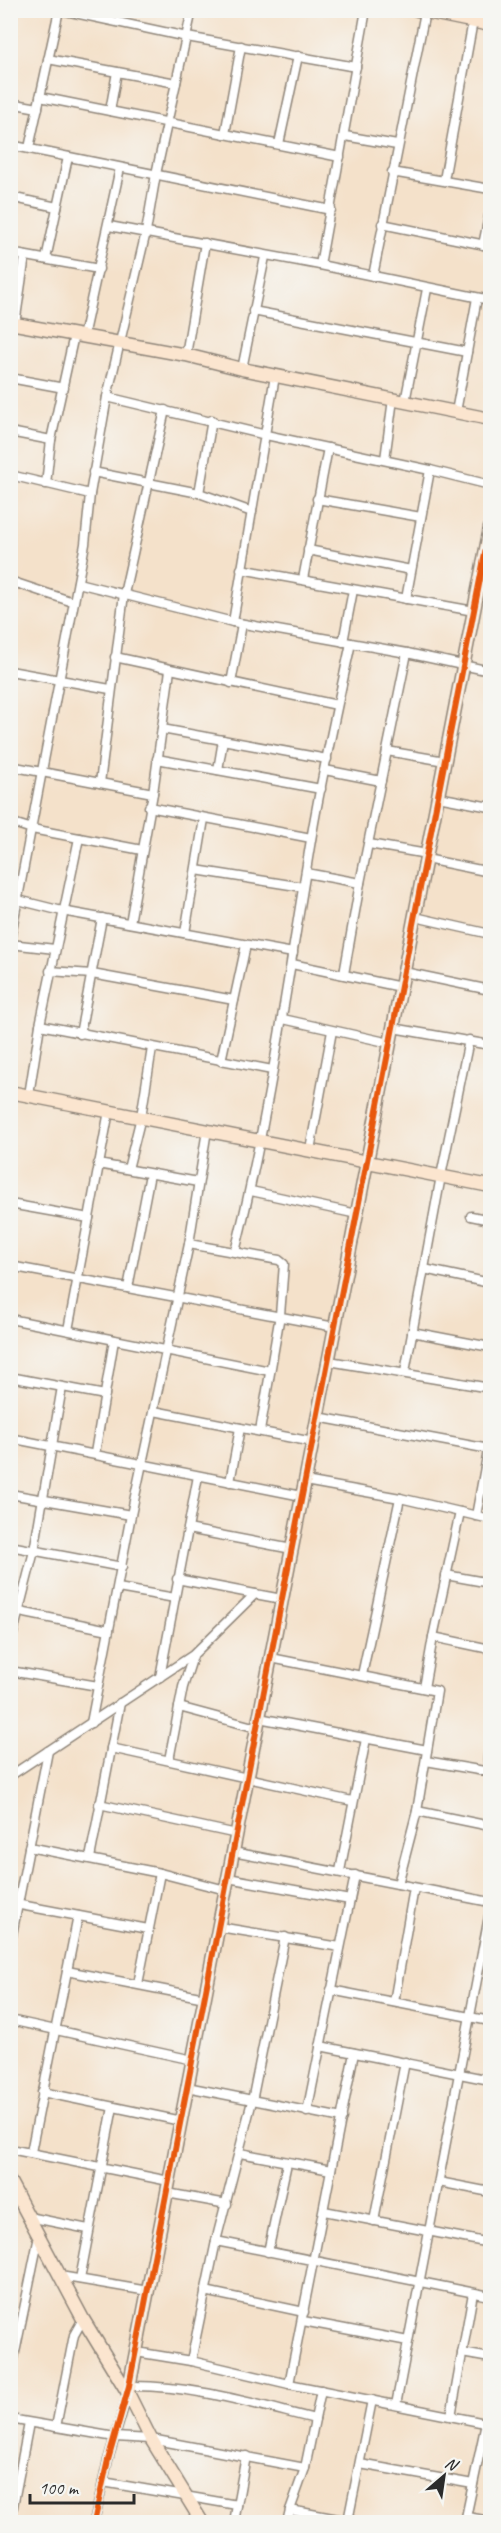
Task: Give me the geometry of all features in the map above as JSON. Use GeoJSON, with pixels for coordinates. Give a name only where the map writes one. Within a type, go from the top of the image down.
{"type":"FeatureCollection","features":[{"type":"Feature","properties":{"kind":"street"},"geometry":{"type":"LineString","coordinates":[[29,148],[60,10],[187,37],[356,67]]}},
{"type":"Feature","properties":{"kind":"street"},"geometry":{"type":"LineString","coordinates":[[10,940],[15,900],[32,829],[85,544],[93,472],[107,397],[146,232],[166,123],[192,10]]}},
{"type":"Feature","properties":{"kind":"street"},"geometry":{"type":"LineString","coordinates":[[320,265],[366,10]]}},
{"type":"Feature","properties":{"kind":"street"},"geometry":{"type":"LineString","coordinates":[[373,276],[421,11],[474,16],[490,25]]}},
{"type":"Feature","properties":{"kind":"street"},"geometry":{"type":"LineString","coordinates":[[444,180],[474,16]]}},
{"type":"Feature","properties":{"kind":"street"},"geometry":{"type":"LineString","coordinates":[[225,134],[241,46]]}},
{"type":"Feature","properties":{"kind":"street"},"geometry":{"type":"LineString","coordinates":[[279,144],[298,56]]}},
{"type":"Feature","properties":{"kind":"street"},"geometry":{"type":"LineString","coordinates":[[48,59],[176,83]]}},
{"type":"Feature","properties":{"kind":"street"},"geometry":{"type":"LineString","coordinates":[[110,111],[117,72]]}},
{"type":"Feature","properties":{"kind":"street"},"geometry":{"type":"LineString","coordinates":[[40,97],[340,157]]}},
{"type":"Feature","properties":{"kind":"street"},"geometry":{"type":"LineString","coordinates":[[10,103],[38,108]]}},
{"type":"Feature","properties":{"kind":"street"},"geometry":{"type":"LineString","coordinates":[[345,136],[397,145]]}},
{"type":"Feature","properties":{"kind":"street"},"geometry":{"type":"LineString","coordinates":[[10,145],[331,210]]}},
{"type":"Feature","properties":{"kind":"street"},"geometry":{"type":"LineString","coordinates":[[46,259],[68,157]]}},
{"type":"Feature","properties":{"kind":"street"},"geometry":{"type":"LineString","coordinates":[[46,484],[51,440],[63,388],[99,269],[120,168]]}},
{"type":"Feature","properties":{"kind":"street"},"geometry":{"type":"LineString","coordinates":[[392,172],[490,189]]}},
{"type":"Feature","properties":{"kind":"street"},"geometry":{"type":"LineString","coordinates":[[10,197],[57,207]]}},
{"type":"Feature","properties":{"kind":"street"},"geometry":{"type":"LineString","coordinates":[[382,224],[487,246],[490,211]]}},
{"type":"Feature","properties":{"kind":"street"},"geometry":{"type":"LineString","coordinates":[[109,226],[205,243],[264,257],[320,265],[427,289],[490,300]]}},
{"type":"Feature","properties":{"kind":"street"},"geometry":{"type":"LineString","coordinates":[[186,355],[205,243]]}},
{"type":"Feature","properties":{"kind":"street"},"geometry":{"type":"LineString","coordinates":[[10,253],[99,269]]}},
{"type":"Feature","properties":{"kind":"street"},"geometry":{"type":"LineString","coordinates":[[25,256],[13,323],[186,355],[242,369],[490,419]]}},
{"type":"Feature","properties":{"kind":"street"},"geometry":{"type":"LineString","coordinates":[[242,369],[264,257]]}},
{"type":"Feature","properties":{"kind":"street"},"geometry":{"type":"LineString","coordinates":[[385,459],[416,342],[427,289]]}},
{"type":"Feature","properties":{"kind":"street"},"geometry":{"type":"LineString","coordinates":[[456,412],[477,298]]}},
{"type":"Feature","properties":{"kind":"street"},"geometry":{"type":"LineString","coordinates":[[253,311],[467,352]]}},
{"type":"Feature","properties":{"kind":"street"},"geometry":{"type":"LineString","coordinates":[[231,683],[242,569],[276,376]]}},
{"type":"Feature","properties":{"kind":"street"},"geometry":{"type":"LineString","coordinates":[[10,378],[63,388]]}},
{"type":"Feature","properties":{"kind":"street"},"geometry":{"type":"LineString","coordinates":[[107,397],[212,420],[266,435],[385,459],[490,485]]}},
{"type":"Feature","properties":{"kind":"street"},"geometry":{"type":"LineString","coordinates":[[100,783],[110,689],[124,594],[165,410]]}},
{"type":"Feature","properties":{"kind":"street"},"geometry":{"type":"LineString","coordinates":[[199,493],[212,420]]}},
{"type":"Feature","properties":{"kind":"street"},"geometry":{"type":"LineString","coordinates":[[10,432],[51,440]]}},
{"type":"Feature","properties":{"kind":"street"},"geometry":{"type":"LineString","coordinates":[[303,579],[328,448]]}},
{"type":"Feature","properties":{"kind":"street"},"geometry":{"type":"LineString","coordinates":[[406,599],[430,470]]}},
{"type":"Feature","properties":{"kind":"street"},"geometry":{"type":"LineString","coordinates":[[93,472],[199,493],[252,512]]}},
{"type":"Feature","properties":{"kind":"street"},"geometry":{"type":"LineString","coordinates":[[10,475],[90,494]]}},
{"type":"Feature","properties":{"kind":"street"},"geometry":{"type":"LineString","coordinates":[[317,498],[421,517]]}},
{"type":"Feature","properties":{"kind":"street"},"geometry":{"type":"LineString","coordinates":[[94,2523],[129,2390],[474,611],[489,549],[490,528]]}},
{"type":"Feature","properties":{"kind":"street"},"geometry":{"type":"LineString","coordinates":[[308,550],[411,570]]}},
{"type":"Feature","properties":{"kind":"street"},"geometry":{"type":"LineString","coordinates":[[242,569],[474,611]]}},
{"type":"Feature","properties":{"kind":"street"},"geometry":{"type":"LineString","coordinates":[[11,582],[73,602]]}},
{"type":"Feature","properties":{"kind":"street"},"geometry":{"type":"LineString","coordinates":[[78,583],[237,623],[407,653],[490,671]]}},
{"type":"Feature","properties":{"kind":"street"},"geometry":{"type":"LineString","coordinates":[[236,1252],[251,1191],[283,1019],[311,838],[338,705],[353,590]]}},
{"type":"Feature","properties":{"kind":"street"},"geometry":{"type":"LineString","coordinates":[[344,974],[360,883],[407,653]]}},
{"type":"Feature","properties":{"kind":"street"},"geometry":{"type":"LineString","coordinates":[[115,657],[338,705]]}},
{"type":"Feature","properties":{"kind":"street"},"geometry":{"type":"LineString","coordinates":[[130,923],[153,793],[170,670]]}},
{"type":"Feature","properties":{"kind":"street"},"geometry":{"type":"LineString","coordinates":[[10,671],[110,689]]}},
{"type":"Feature","properties":{"kind":"street"},"geometry":{"type":"LineString","coordinates":[[162,729],[327,759]]}},
{"type":"Feature","properties":{"kind":"street"},"geometry":{"type":"LineString","coordinates":[[218,770],[223,740]]}},
{"type":"Feature","properties":{"kind":"street"},"geometry":{"type":"LineString","coordinates":[[387,751],[445,761]]}},
{"type":"Feature","properties":{"kind":"street"},"geometry":{"type":"LineString","coordinates":[[157,759],[321,789]]}},
{"type":"Feature","properties":{"kind":"street"},"geometry":{"type":"LineString","coordinates":[[10,766],[153,793]]}},
{"type":"Feature","properties":{"kind":"street"},"geometry":{"type":"LineString","coordinates":[[325,770],[381,781]]}},
{"type":"Feature","properties":{"kind":"street"},"geometry":{"type":"LineString","coordinates":[[438,797],[490,807]]}},
{"type":"Feature","properties":{"kind":"street"},"geometry":{"type":"LineString","coordinates":[[149,807],[311,838]]}},
{"type":"Feature","properties":{"kind":"street"},"geometry":{"type":"LineString","coordinates":[[185,933],[204,819]]}},
{"type":"Feature","properties":{"kind":"street"},"geometry":{"type":"LineString","coordinates":[[10,822],[32,829],[142,850]]}},
{"type":"Feature","properties":{"kind":"street"},"geometry":{"type":"LineString","coordinates":[[29,1095],[62,911],[79,838]]}},
{"type":"Feature","properties":{"kind":"street"},"geometry":{"type":"LineString","coordinates":[[369,844],[490,872]]}},
{"type":"Feature","properties":{"kind":"street"},"geometry":{"type":"LineString","coordinates":[[196,870],[303,887]]}},
{"type":"Feature","properties":{"kind":"street"},"geometry":{"type":"LineString","coordinates":[[306,873],[360,883]]}},
{"type":"Feature","properties":{"kind":"street"},"geometry":{"type":"LineString","coordinates":[[15,900],[62,911],[293,953]]}},
{"type":"Feature","properties":{"kind":"street"},"geometry":{"type":"LineString","coordinates":[[415,916],[490,934]]}},
{"type":"Feature","properties":{"kind":"street"},"geometry":{"type":"LineString","coordinates":[[80,1034],[102,918]]}},
{"type":"Feature","properties":{"kind":"street"},"geometry":{"type":"LineString","coordinates":[[10,944],[55,949]]}},
{"type":"Feature","properties":{"kind":"street"},"geometry":{"type":"LineString","coordinates":[[221,1061],[246,945]]}},
{"type":"Feature","properties":{"kind":"street"},"geometry":{"type":"LineString","coordinates":[[292,964],[401,987]]}},
{"type":"Feature","properties":{"kind":"street"},"geometry":{"type":"LineString","coordinates":[[51,971],[92,974],[234,1000]]}},
{"type":"Feature","properties":{"kind":"street"},"geometry":{"type":"LineString","coordinates":[[404,972],[490,990]]}},
{"type":"Feature","properties":{"kind":"street"},"geometry":{"type":"LineString","coordinates":[[283,1019],[390,1043]]}},
{"type":"Feature","properties":{"kind":"street"},"geometry":{"type":"LineString","coordinates":[[40,1025],[272,1070]]}},
{"type":"Feature","properties":{"kind":"street"},"geometry":{"type":"LineString","coordinates":[[393,1028],[490,1045]]}},
{"type":"Feature","properties":{"kind":"street"},"geometry":{"type":"LineString","coordinates":[[310,1150],[332,1031]]}},
{"type":"Feature","properties":{"kind":"street"},"geometry":{"type":"LineString","coordinates":[[405,1372],[469,1040]]}},
{"type":"Feature","properties":{"kind":"street"},"geometry":{"type":"LineString","coordinates":[[128,1169],[141,1117],[152,1048]]}},
{"type":"Feature","properties":{"kind":"street"},"geometry":{"type":"LineString","coordinates":[[10,1092],[490,1186]]}},
{"type":"Feature","properties":{"kind":"street"},"geometry":{"type":"LineString","coordinates":[[68,1330],[98,1164],[110,1111]]}},
{"type":"Feature","properties":{"kind":"street"},"geometry":{"type":"LineString","coordinates":[[91,1723],[131,1515],[189,1244],[207,1130]]}},
{"type":"Feature","properties":{"kind":"street"},"geometry":{"type":"LineString","coordinates":[[98,1164],[198,1182]]}},
{"type":"Feature","properties":{"kind":"street"},"geometry":{"type":"LineString","coordinates":[[128,1288],[150,1174]]}},
{"type":"Feature","properties":{"kind":"street"},"geometry":{"type":"LineString","coordinates":[[251,1191],[357,1214]]}},
{"type":"Feature","properties":{"kind":"street"},"geometry":{"type":"LineString","coordinates":[[10,1204],[89,1218]]}},
{"type":"Feature","properties":{"kind":"street"},"geometry":{"type":"LineString","coordinates":[[471,1216],[490,1220]]}},
{"type":"Feature","properties":{"kind":"street"},"geometry":{"type":"LineString","coordinates":[[189,1244],[279,1260],[284,1264],[280,1315],[260,1431]]}},
{"type":"Feature","properties":{"kind":"street"},"geometry":{"type":"LineString","coordinates":[[10,1266],[335,1327]]}},
{"type":"Feature","properties":{"kind":"street"},"geometry":{"type":"LineString","coordinates":[[424,1269],[490,1283]]}},
{"type":"Feature","properties":{"kind":"street"},"geometry":{"type":"LineString","coordinates":[[10,1319],[270,1371]]}},
{"type":"Feature","properties":{"kind":"street"},"geometry":{"type":"LineString","coordinates":[[412,1332],[490,1347]]}},
{"type":"Feature","properties":{"kind":"street"},"geometry":{"type":"LineString","coordinates":[[95,1453],[114,1340]]}},
{"type":"Feature","properties":{"kind":"street"},"geometry":{"type":"LineString","coordinates":[[329,1361],[490,1388]]}},
{"type":"Feature","properties":{"kind":"street"},"geometry":{"type":"LineString","coordinates":[[10,1377],[105,1395]]}},
{"type":"Feature","properties":{"kind":"street"},"geometry":{"type":"LineString","coordinates":[[10,1646],[14,1611],[34,1551],[62,1387]]}},
{"type":"Feature","properties":{"kind":"street"},"geometry":{"type":"LineString","coordinates":[[154,1411],[313,1442]]}},
{"type":"Feature","properties":{"kind":"street"},"geometry":{"type":"LineString","coordinates":[[318,1417],[490,1444],[476,1516]]}},
{"type":"Feature","properties":{"kind":"street"},"geometry":{"type":"LineString","coordinates":[[230,1482],[240,1428]]}},
{"type":"Feature","properties":{"kind":"street"},"geometry":{"type":"LineString","coordinates":[[10,1438],[95,1453],[142,1465],[302,1496]]}},
{"type":"Feature","properties":{"kind":"street"},"geometry":{"type":"LineString","coordinates":[[160,1677],[198,1476]]}},
{"type":"Feature","properties":{"kind":"street"},"geometry":{"type":"LineString","coordinates":[[305,1481],[400,1498],[490,1519]]}},
{"type":"Feature","properties":{"kind":"street"},"geometry":{"type":"LineString","coordinates":[[10,1494],[131,1515]]}},
{"type":"Feature","properties":{"kind":"street"},"geometry":{"type":"LineString","coordinates":[[362,1675],[400,1498]]}},
{"type":"Feature","properties":{"kind":"street"},"geometry":{"type":"LineString","coordinates":[[424,1688],[460,1512]]}},
{"type":"Feature","properties":{"kind":"street"},"geometry":{"type":"LineString","coordinates":[[188,1529],[292,1549]]}},
{"type":"Feature","properties":{"kind":"street"},"geometry":{"type":"LineString","coordinates":[[10,1546],[122,1567]]}},
{"type":"Feature","properties":{"kind":"street"},"geometry":{"type":"LineString","coordinates":[[446,1575],[490,1583]]}},
{"type":"Feature","properties":{"kind":"street"},"geometry":{"type":"LineString","coordinates":[[177,1579],[282,1599]]}},
{"type":"Feature","properties":{"kind":"street"},"geometry":{"type":"LineString","coordinates":[[118,1588],[175,1598]]}},
{"type":"Feature","properties":{"kind":"street"},"geometry":{"type":"LineString","coordinates":[[10,1776],[193,1655],[255,1594]]}},
{"type":"Feature","properties":{"kind":"street"},"geometry":{"type":"LineString","coordinates":[[14,1611],[109,1630]]}},
{"type":"Feature","properties":{"kind":"street"},"geometry":{"type":"LineString","coordinates":[[433,1637],[490,1649]]}},
{"type":"Feature","properties":{"kind":"street"},"geometry":{"type":"LineString","coordinates":[[169,1760],[183,1687],[193,1655]]}},
{"type":"Feature","properties":{"kind":"street"},"geometry":{"type":"LineString","coordinates":[[271,1658],[424,1688],[437,1693],[417,1811],[398,1884]]}},
{"type":"Feature","properties":{"kind":"street"},"geometry":{"type":"LineString","coordinates":[[10,1671],[98,1686]]}},
{"type":"Feature","properties":{"kind":"street"},"geometry":{"type":"LineString","coordinates":[[90,1858],[120,1704]]}},
{"type":"Feature","properties":{"kind":"street"},"geometry":{"type":"LineString","coordinates":[[179,1707],[258,1723],[427,1750]]}},
{"type":"Feature","properties":{"kind":"street"},"geometry":{"type":"LineString","coordinates":[[426,1761],[490,1772],[488,1759],[490,1735]]}},
{"type":"Feature","properties":{"kind":"street"},"geometry":{"type":"LineString","coordinates":[[340,1871],[366,1739]]}},
{"type":"Feature","properties":{"kind":"street"},"geometry":{"type":"LineString","coordinates":[[111,1748],[352,1801]]}},
{"type":"Feature","properties":{"kind":"street"},"geometry":{"type":"LineString","coordinates":[[10,1945],[14,1903],[30,1847],[48,1751]]}},
{"type":"Feature","properties":{"kind":"street"},"geometry":{"type":"LineString","coordinates":[[99,1804],[237,1834]]}},
{"type":"Feature","properties":{"kind":"street"},"geometry":{"type":"LineString","coordinates":[[417,1811],[490,1826]]}},
{"type":"Feature","properties":{"kind":"street"},"geometry":{"type":"LineString","coordinates":[[30,1847],[160,1873],[350,1900]]}},
{"type":"Feature","properties":{"kind":"street"},"geometry":{"type":"LineString","coordinates":[[233,1852],[490,1902]]}},
{"type":"Feature","properties":{"kind":"street"},"geometry":{"type":"LineString","coordinates":[[138,1984],[160,1873]]}},
{"type":"Feature","properties":{"kind":"street"},"geometry":{"type":"LineString","coordinates":[[307,2112],[355,1875]]}},
{"type":"Feature","properties":{"kind":"street"},"geometry":{"type":"LineString","coordinates":[[394,2002],[414,1888]]}},
{"type":"Feature","properties":{"kind":"street"},"geometry":{"type":"LineString","coordinates":[[14,1903],[148,1929]]}},
{"type":"Feature","properties":{"kind":"street"},"geometry":{"type":"LineString","coordinates":[[396,2405],[490,1911]]}},
{"type":"Feature","properties":{"kind":"street"},"geometry":{"type":"LineString","coordinates":[[31,2152],[78,1916]]}},
{"type":"Feature","properties":{"kind":"street"},"geometry":{"type":"LineString","coordinates":[[219,1927],[340,1947]]}},
{"type":"Feature","properties":{"kind":"street"},"geometry":{"type":"LineString","coordinates":[[191,2361],[216,2241],[252,2100],[285,1938]]}},
{"type":"Feature","properties":{"kind":"street"},"geometry":{"type":"LineString","coordinates":[[68,1971],[205,1998]]}},
{"type":"Feature","properties":{"kind":"street"},"geometry":{"type":"LineString","coordinates":[[331,1990],[490,2020]]}},
{"type":"Feature","properties":{"kind":"street"},"geometry":{"type":"LineString","coordinates":[[10,2020],[193,2060]]}},
{"type":"Feature","properties":{"kind":"street"},"geometry":{"type":"LineString","coordinates":[[320,2046],[490,2080]]}},
{"type":"Feature","properties":{"kind":"street"},"geometry":{"type":"LineString","coordinates":[[289,2384],[315,2261],[354,2053]]}},
{"type":"Feature","properties":{"kind":"street"},"geometry":{"type":"LineString","coordinates":[[374,2221],[405,2062]]}},
{"type":"Feature","properties":{"kind":"street"},"geometry":{"type":"LineString","coordinates":[[187,2087],[342,2118]]}},
{"type":"Feature","properties":{"kind":"street"},"geometry":{"type":"LineString","coordinates":[[42,2092],[181,2121]]}},
{"type":"Feature","properties":{"kind":"street"},"geometry":{"type":"LineString","coordinates":[[80,2279],[113,2107]]}},
{"type":"Feature","properties":{"kind":"street"},"geometry":{"type":"LineString","coordinates":[[10,2149],[101,2167],[227,2204]]}},
{"type":"Feature","properties":{"kind":"street"},"geometry":{"type":"LineString","coordinates":[[240,2153],[331,2170]]}},
{"type":"Feature","properties":{"kind":"street"},"geometry":{"type":"LineString","coordinates":[[268,2252],[287,2163]]}},
{"type":"Feature","properties":{"kind":"street"},"geometry":{"type":"LineString","coordinates":[[10,2182],[83,2319],[129,2390],[151,2439],[202,2523]]}},
{"type":"Feature","properties":{"kind":"street"},"geometry":{"type":"LineString","coordinates":[[439,2182],[490,2192]]}},
{"type":"Feature","properties":{"kind":"street"},"geometry":{"type":"LineString","coordinates":[[324,2211],[490,2243]]}},
{"type":"Feature","properties":{"kind":"street"},"geometry":{"type":"LineString","coordinates":[[29,2217],[88,2229]]}},
{"type":"Feature","properties":{"kind":"street"},"geometry":{"type":"LineString","coordinates":[[10,2377],[14,2340],[39,2236]]}},
{"type":"Feature","properties":{"kind":"street"},"geometry":{"type":"LineString","coordinates":[[216,2241],[490,2296]]}},
{"type":"Feature","properties":{"kind":"street"},"geometry":{"type":"LineString","coordinates":[[60,2276],[148,2291]]}},
{"type":"Feature","properties":{"kind":"street"},"geometry":{"type":"LineString","coordinates":[[205,2291],[408,2341]]}},
{"type":"Feature","properties":{"kind":"street"},"geometry":{"type":"LineString","coordinates":[[451,2416],[473,2293]]}},
{"type":"Feature","properties":{"kind":"street"},"geometry":{"type":"LineString","coordinates":[[56,2427],[74,2336],[83,2319]]}},
{"type":"Feature","properties":{"kind":"street"},"geometry":{"type":"LineString","coordinates":[[136,2352],[191,2361],[289,2384],[488,2423],[466,2520],[490,2521]]}},
{"type":"Feature","properties":{"kind":"street"},"geometry":{"type":"LineString","coordinates":[[462,2353],[490,2358]]}},
{"type":"Feature","properties":{"kind":"street"},"geometry":{"type":"LineString","coordinates":[[129,2390],[161,2386],[214,2394],[315,2419]]}},
{"type":"Feature","properties":{"kind":"street"},"geometry":{"type":"LineString","coordinates":[[287,2523],[305,2468],[321,2390]]}},
{"type":"Feature","properties":{"kind":"street"},"geometry":{"type":"LineString","coordinates":[[290,2510],[351,2522],[372,2400]]}},
{"type":"Feature","properties":{"kind":"street"},"geometry":{"type":"LineString","coordinates":[[10,2419],[115,2437],[151,2439],[305,2468]]}},
{"type":"Feature","properties":{"kind":"street"},"geometry":{"type":"LineString","coordinates":[[10,2522],[14,2488],[29,2422]]}},
{"type":"Feature","properties":{"kind":"street"},"geometry":{"type":"LineString","coordinates":[[234,2523],[246,2456]]}},
{"type":"Feature","properties":{"kind":"street"},"geometry":{"type":"LineString","coordinates":[[360,2464],[473,2484]]}},
{"type":"Feature","properties":{"kind":"street"},"geometry":{"type":"LineString","coordinates":[[103,2482],[237,2505]]}},
{"type":"Feature","properties":{"kind":"cycle path"},"geometry":{"type":"LineString","coordinates":[[94,2522],[108,2460],[129,2386],[490,528]]}}]}
